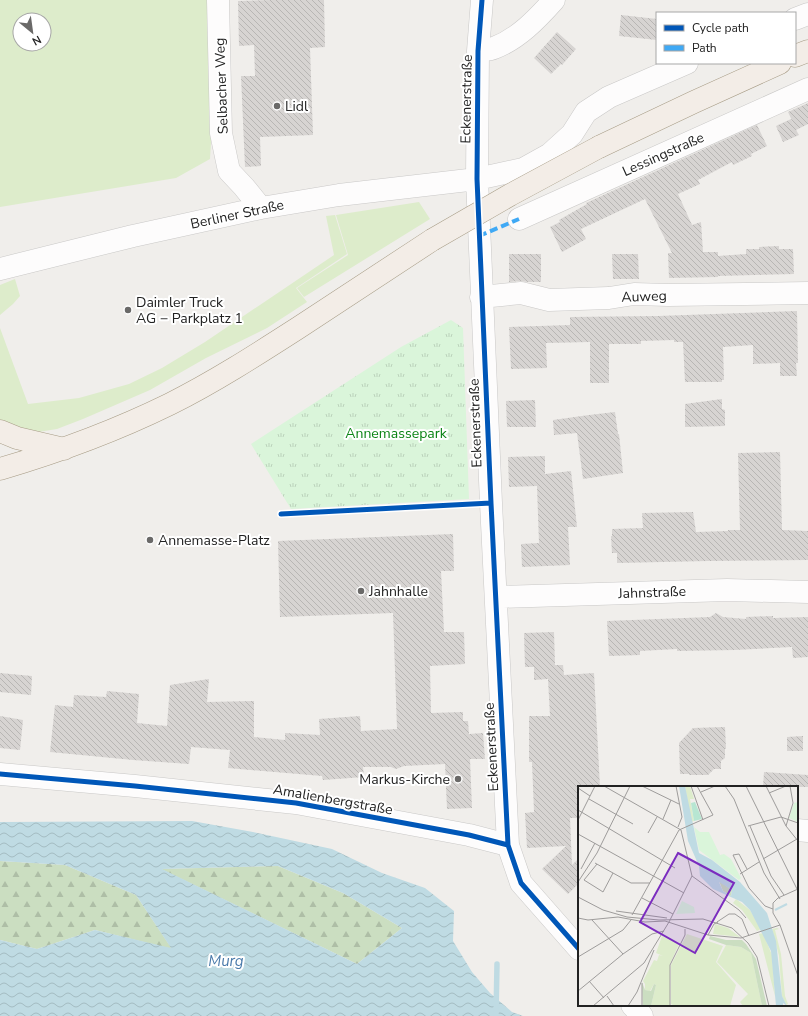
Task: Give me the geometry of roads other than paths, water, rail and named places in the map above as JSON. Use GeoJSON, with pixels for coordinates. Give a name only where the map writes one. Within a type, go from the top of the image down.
{"type":"FeatureCollection","features":[{"type":"Feature","properties":{"kind":"main road"},"geometry":{"type":"LineString","coordinates":[[796,56],[808,51]]}},
{"type":"Feature","properties":{"kind":"main road"},"geometry":{"type":"LineString","coordinates":[[0,469],[64,449],[171,404],[222,376],[284,338],[432,240],[510,195],[599,147],[778,64]]}},
{"type":"Feature","properties":{"kind":"main road"},"geometry":{"type":"LineString","coordinates":[[0,431],[17,438],[64,449]]}},
{"type":"Feature","properties":{"kind":"street","name":"Selbacher Weg"},"geometry":{"type":"LineString","coordinates":[[218,0],[221,133],[229,170],[261,208]]}},
{"type":"Feature","properties":{"kind":"street","name":"Eckenerstraße"},"geometry":{"type":"LineString","coordinates":[[482,0],[478,51],[477,179],[481,297],[508,845]]}},
{"type":"Feature","properties":{"kind":"street"},"geometry":{"type":"LineString","coordinates":[[478,51],[493,49],[513,39],[540,16],[554,0]]}},
{"type":"Feature","properties":{"kind":"street"},"geometry":{"type":"LineString","coordinates":[[796,19],[808,14]]}},
{"type":"Feature","properties":{"kind":"street"},"geometry":{"type":"LineString","coordinates":[[477,179],[523,169],[550,154],[572,134],[586,112],[609,97],[685,64]]}},
{"type":"Feature","properties":{"kind":"street","name":"Lessingstraße"},"geometry":{"type":"LineString","coordinates":[[519,219],[808,89]]}},
{"type":"Feature","properties":{"kind":"street","name":"Berliner Straße"},"geometry":{"type":"LineString","coordinates":[[0,269],[133,236],[261,208],[339,195],[477,179]]}},
{"type":"Feature","properties":{"kind":"street","name":"Auweg"},"geometry":{"type":"LineString","coordinates":[[481,297],[521,293],[549,300],[609,298],[634,294],[808,293]]}},
{"type":"Feature","properties":{"kind":"street","name":"Jahnstraße"},"geometry":{"type":"LineString","coordinates":[[496,597],[727,590],[808,592]]}},
{"type":"Feature","properties":{"kind":"street","name":"Amalienbergstraße"},"geometry":{"type":"LineString","coordinates":[[0,774],[135,786],[296,803],[469,836],[508,845]]}},
{"type":"Feature","properties":{"kind":"street"},"geometry":{"type":"LineString","coordinates":[[798,830],[808,831]]}},
{"type":"Feature","properties":{"kind":"street"},"geometry":{"type":"LineString","coordinates":[[508,845],[521,883],[578,948]]}},
{"type":"Feature","properties":{"kind":"street"},"geometry":{"type":"LineString","coordinates":[[633,1006],[642,1016]]}},
{"type":"Feature","properties":{"kind":"water","name":"Murg"},"geometry":{"type":"Polygon","coordinates":[[[192,821],[332,849],[382,873],[425,888],[454,911],[453,941],[472,972],[490,993],[512,1012],[523,1016],[0,1016],[0,940],[37,949],[95,930],[171,948],[136,895],[65,865],[0,861],[0,822],[192,821]],[[278,866],[162,869],[357,964],[402,928],[343,893],[278,866]]]}},
{"type":"Feature","properties":{"kind":"waterway"},"geometry":{"type":"LineString","coordinates":[[496,1016],[497,964]]}},
{"type":"Feature","properties":{"kind":"place","name":"Lidl"},"geometry":{"type":"Point","coordinates":[277,106]}},
{"type":"Feature","properties":{"kind":"place","name":"Daimler Truck AG − Parkplatz 1"},"geometry":{"type":"Point","coordinates":[128,310]}},
{"type":"Feature","properties":{"kind":"place","name":"Annemasse-Platz"},"geometry":{"type":"Point","coordinates":[150,540]}},
{"type":"Feature","properties":{"kind":"place","name":"Jahnhalle"},"geometry":{"type":"Point","coordinates":[361,591]}},
{"type":"Feature","properties":{"kind":"place","name":"Markus-Kirche"},"geometry":{"type":"Point","coordinates":[458,779]}},
{"type":"Feature","properties":{"kind":"park label","name":"Annemassepark"},"geometry":{"type":"Point","coordinates":[396,433]}}]}
